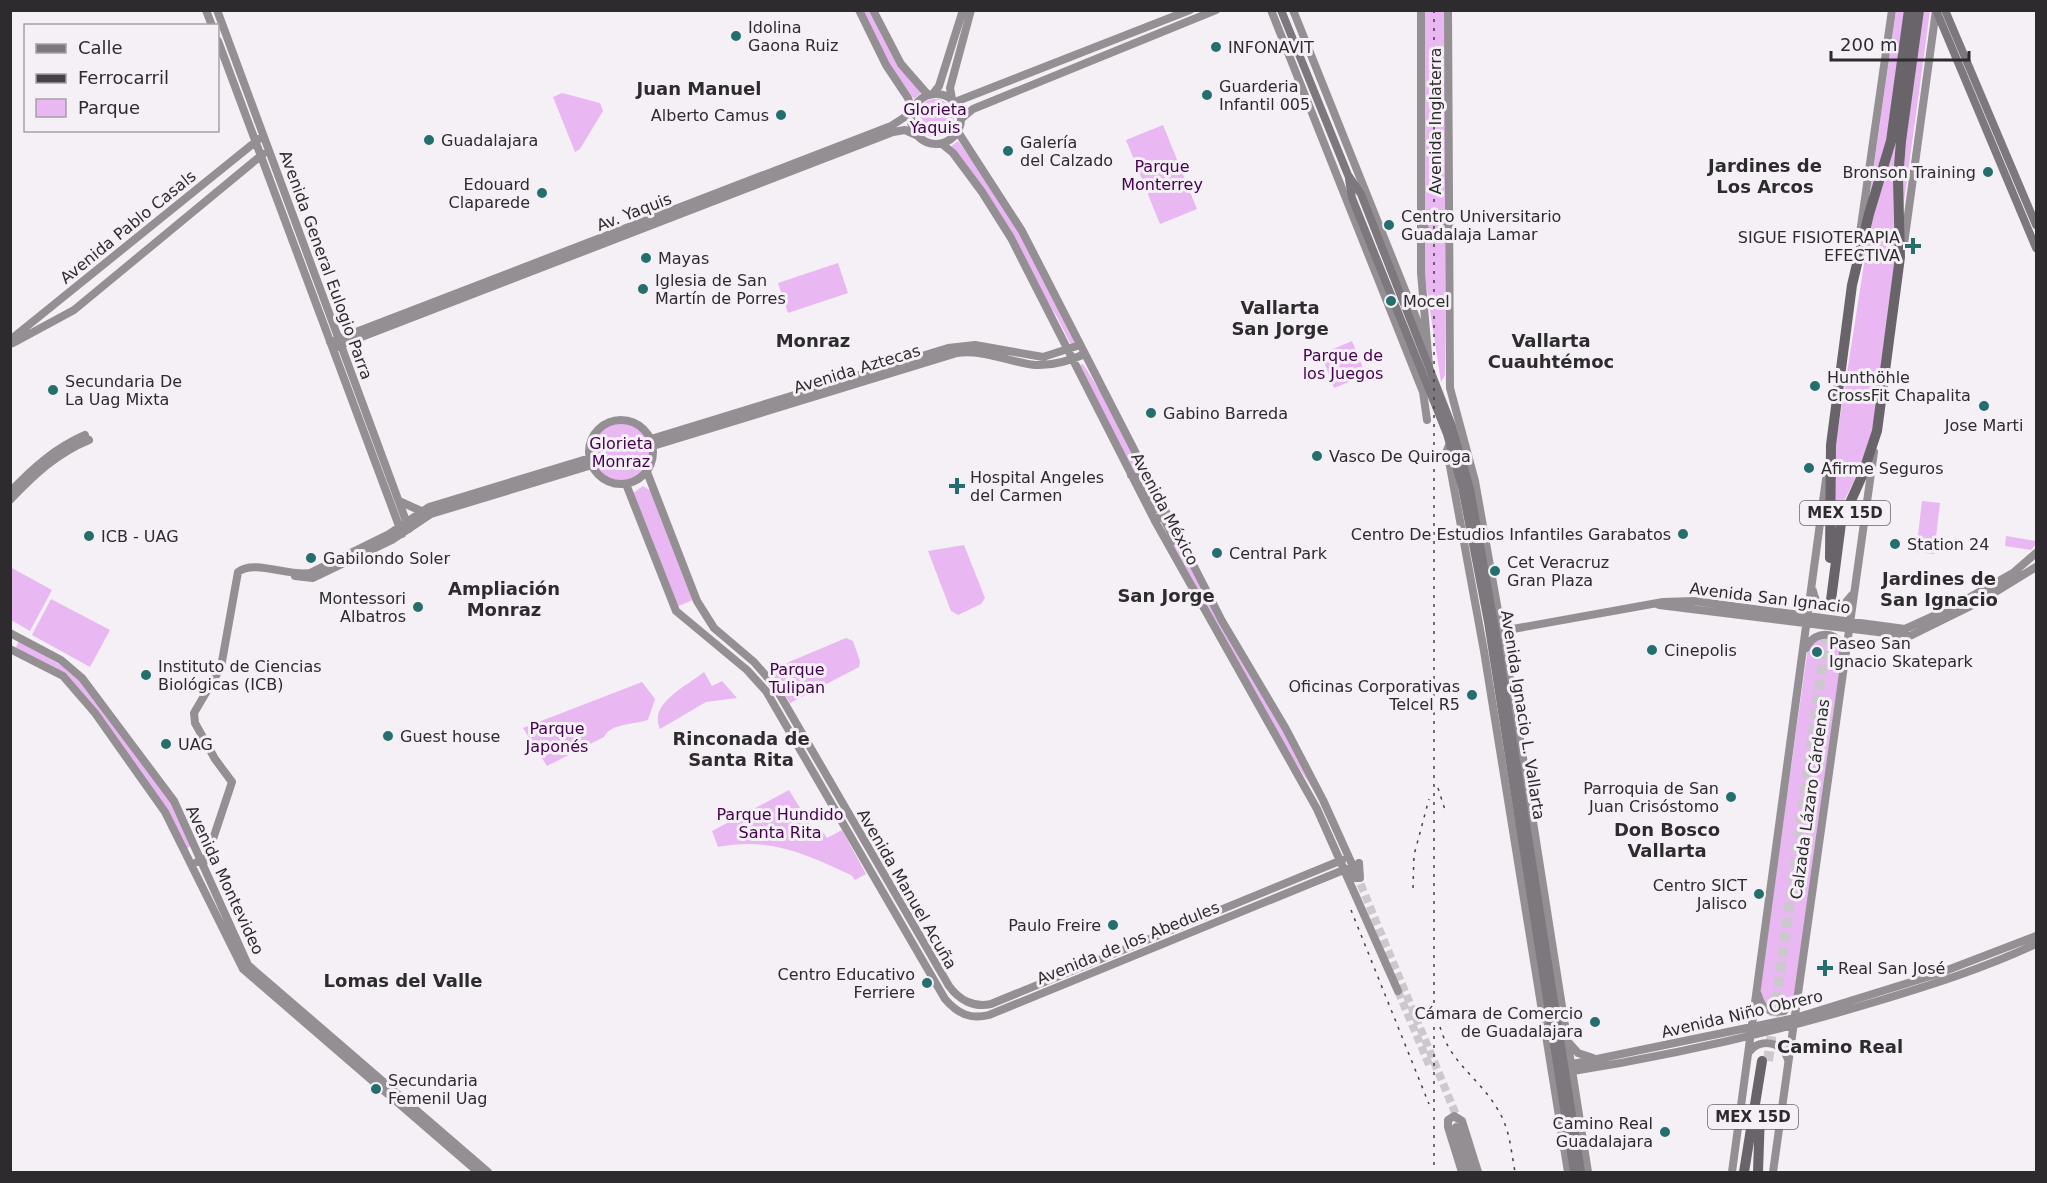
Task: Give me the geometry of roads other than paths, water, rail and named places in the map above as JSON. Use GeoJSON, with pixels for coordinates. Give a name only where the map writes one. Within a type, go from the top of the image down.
{"type":"FeatureCollection","features":[{"type":"Feature","properties":{"kind":"highway","name":"Calzada Lázaro Cárdenas"},"geometry":{"type":"LineString","coordinates":[[1909,10],[1896,141],[1901,229],[1897,292],[1877,430],[1862,476],[1841,523],[1828,600],[1831,547],[1831,445],[1852,285],[1869,214],[1896,141],[1919,10]]}},
{"type":"Feature","properties":{"kind":"highway","name":"MEX 15D"},"geometry":{"type":"LineString","coordinates":[[1744,1173],[1765,1061],[1758,1132],[1758,1173]]}},
{"type":"Feature","properties":{"kind":"main road","name":"Avenida Ignacio L. Vallarta"},"geometry":{"type":"LineString","coordinates":[[1281,10],[1357,196],[1447,434],[1458,469],[1499,633],[1574,1173]]}},
{"type":"Feature","properties":{"kind":"main road"},"geometry":{"type":"LineString","coordinates":[[1936,10],[2037,248]]}},
{"type":"Feature","properties":{"kind":"main road"},"geometry":{"type":"LineString","coordinates":[[1945,10],[2037,225]]}},
{"type":"Feature","properties":{"kind":"main road","name":"Avenida Ignacio L. Vallarta"},"geometry":{"type":"LineString","coordinates":[[1473,530],[1521,840],[1581,1173]]}},
{"type":"Feature","properties":{"kind":"main road"},"geometry":{"type":"LineString","coordinates":[[1488,622],[1485,632],[1492,684]]}},
{"type":"Feature","properties":{"kind":"main road"},"geometry":{"type":"LineString","coordinates":[[1499,633],[1506,660]]}},
{"type":"Feature","properties":{"kind":"main road"},"geometry":{"type":"LineString","coordinates":[[1499,720],[1506,785]]}},
{"type":"Feature","properties":{"kind":"main road"},"geometry":{"type":"LineString","coordinates":[[1512,821],[1521,840]]}},
{"type":"Feature","properties":{"kind":"street","name":"Avenida General Eulogio Parra"},"geometry":{"type":"LineString","coordinates":[[217,10],[340,342],[368,430],[404,528]]}},
{"type":"Feature","properties":{"kind":"street"},"geometry":{"type":"LineString","coordinates":[[859,10],[886,65],[909,98],[912,112],[911,122],[916,135],[929,143],[942,144],[958,132],[962,118],[973,109],[1216,10]]}},
{"type":"Feature","properties":{"kind":"street"},"geometry":{"type":"LineString","coordinates":[[873,10],[901,64],[930,94],[953,101],[1190,10]]}},
{"type":"Feature","properties":{"kind":"street"},"geometry":{"type":"LineString","coordinates":[[912,112],[918,101],[939,86],[963,10]]}},
{"type":"Feature","properties":{"kind":"street"},"geometry":{"type":"LineString","coordinates":[[962,118],[953,101],[950,88],[971,10]]}},
{"type":"Feature","properties":{"kind":"street"},"geometry":{"type":"LineString","coordinates":[[1271,10],[1412,363]]}},
{"type":"Feature","properties":{"kind":"street"},"geometry":{"type":"LineString","coordinates":[[1293,10],[1419,325],[1421,349],[1412,363]]}},
{"type":"Feature","properties":{"kind":"street","name":"Avenida Inglaterra"},"geometry":{"type":"LineString","coordinates":[[1412,363],[1424,395],[1427,423],[1429,358],[1422,292],[1421,10]]}},
{"type":"Feature","properties":{"kind":"street","name":"Avenida Inglaterra"},"geometry":{"type":"LineString","coordinates":[[1448,10],[1450,388],[1466,445]]}},
{"type":"Feature","properties":{"kind":"street","name":"Calzada Lázaro Cárdenas"},"geometry":{"type":"LineString","coordinates":[[1852,285],[1893,10]]}},
{"type":"Feature","properties":{"kind":"street"},"geometry":{"type":"LineString","coordinates":[[1888,39],[1899,10]]}},
{"type":"Feature","properties":{"kind":"street"},"geometry":{"type":"LineString","coordinates":[[1930,10],[1932,19],[1929,43],[1931,49]]}},
{"type":"Feature","properties":{"kind":"street","name":"Calzada Lázaro Cárdenas"},"geometry":{"type":"LineString","coordinates":[[1897,292],[1936,10]]}},
{"type":"Feature","properties":{"kind":"street","name":"Avenida General Eulogio Parra"},"geometry":{"type":"LineString","coordinates":[[219,44],[331,345],[399,501],[404,528]]}},
{"type":"Feature","properties":{"kind":"street","name":"Av. Yaquis"},"geometry":{"type":"LineString","coordinates":[[340,342],[364,329],[891,126],[912,112]]}},
{"type":"Feature","properties":{"kind":"street","name":"Av. Yaquis"},"geometry":{"type":"LineString","coordinates":[[340,342],[593,249],[893,132],[905,130],[916,135]]}},
{"type":"Feature","properties":{"kind":"street","name":"Avenida México"},"geometry":{"type":"LineString","coordinates":[[958,132],[1012,214],[1131,475],[1317,808],[1346,869],[1398,991]]}},
{"type":"Feature","properties":{"kind":"street","name":"Avenida Pablo Casals"},"geometry":{"type":"LineString","coordinates":[[10,342],[264,135]]}},
{"type":"Feature","properties":{"kind":"street","name":"Avenida México"},"geometry":{"type":"LineString","coordinates":[[942,144],[953,153],[999,216],[1040,295],[1078,357],[1106,394],[1222,621],[1286,729],[1335,824],[1356,873]]}},
{"type":"Feature","properties":{"kind":"street","name":"Avenida Pablo Casals"},"geometry":{"type":"LineString","coordinates":[[10,342],[74,310],[269,149]]}},
{"type":"Feature","properties":{"kind":"street"},"geometry":{"type":"LineString","coordinates":[[1422,216],[1428,235],[1444,233],[1448,221]]}},
{"type":"Feature","properties":{"kind":"street"},"geometry":{"type":"LineString","coordinates":[[331,345],[340,342]]}},
{"type":"Feature","properties":{"kind":"street","name":"Avenida Aztecas"},"geometry":{"type":"LineString","coordinates":[[652,443],[956,346],[975,345],[1043,357],[1074,348]]}},
{"type":"Feature","properties":{"kind":"street","name":"Avenida Aztecas"},"geometry":{"type":"LineString","coordinates":[[652,443],[957,353],[977,352],[1033,364],[1078,357]]}},
{"type":"Feature","properties":{"kind":"street"},"geometry":{"type":"LineString","coordinates":[[625,420],[636,423],[652,443],[653,457],[647,472],[626,484],[608,482],[598,475],[591,462],[589,447],[593,436],[611,421],[625,420]]}},
{"type":"Feature","properties":{"kind":"street","name":"Calzada Lázaro Cárdenas"},"geometry":{"type":"LineString","coordinates":[[1773,1173],[1877,430]]}},
{"type":"Feature","properties":{"kind":"street"},"geometry":{"type":"LineString","coordinates":[[10,492],[41,461],[66,444],[88,438],[45,465],[10,500]]}},
{"type":"Feature","properties":{"kind":"street","name":"Avenida Ignacio L. Vallarta"},"geometry":{"type":"LineString","coordinates":[[1499,633],[1475,481],[1466,445],[1462,440],[1453,441],[1447,450],[1512,821],[1561,1070],[1588,1173]]}},
{"type":"Feature","properties":{"kind":"street","name":"Calzada Lázaro Cárdenas"},"geometry":{"type":"LineString","coordinates":[[1731,1173],[1831,445]]}},
{"type":"Feature","properties":{"kind":"street"},"geometry":{"type":"LineString","coordinates":[[190,860],[200,862],[208,854],[232,782],[215,759],[195,723],[194,708],[221,667],[238,572],[249,567],[289,573],[310,573],[351,557],[431,514],[591,462]]}},
{"type":"Feature","properties":{"kind":"street"},"geometry":{"type":"LineString","coordinates":[[404,528],[421,511],[591,462]]}},
{"type":"Feature","properties":{"kind":"street","name":"Avenida Manuel Acuña"},"geometry":{"type":"LineString","coordinates":[[647,472],[697,602],[708,621],[769,678],[949,987],[961,999],[974,1004]]}},
{"type":"Feature","properties":{"kind":"street"},"geometry":{"type":"LineString","coordinates":[[1131,475],[1140,478],[1155,509],[1165,510]]}},
{"type":"Feature","properties":{"kind":"street","name":"Avenida Manuel Acuña"},"geometry":{"type":"LineString","coordinates":[[626,484],[676,610],[747,670],[766,691],[934,979]]}},
{"type":"Feature","properties":{"kind":"street"},"geometry":{"type":"LineString","coordinates":[[399,501],[421,511]]}},
{"type":"Feature","properties":{"kind":"street"},"geometry":{"type":"LineString","coordinates":[[1155,521],[1159,517],[1164,519],[1178,546],[1190,558]]}},
{"type":"Feature","properties":{"kind":"street","name":"Avenida San Ignacio"},"geometry":{"type":"LineString","coordinates":[[1499,633],[1658,604],[1694,601],[1808,620],[1911,628],[2013,573],[2037,554]]}},
{"type":"Feature","properties":{"kind":"street","name":"Avenida San Ignacio"},"geometry":{"type":"LineString","coordinates":[[1850,625],[1901,637],[1916,635],[2000,590],[2037,567]]}},
{"type":"Feature","properties":{"kind":"street"},"geometry":{"type":"LineString","coordinates":[[1812,587],[1817,604],[1827,610],[1841,608],[1855,590]]}},
{"type":"Feature","properties":{"kind":"street"},"geometry":{"type":"LineString","coordinates":[[1803,654],[1808,643],[1819,634],[1838,638],[1844,651],[1842,683]]}},
{"type":"Feature","properties":{"kind":"street"},"geometry":{"type":"LineString","coordinates":[[10,648],[14,635]]}},
{"type":"Feature","properties":{"kind":"street","name":"Avenida Montevideo"},"geometry":{"type":"LineString","coordinates":[[14,635],[72,667],[115,722],[179,810],[200,862],[248,965],[299,1013]]}},
{"type":"Feature","properties":{"kind":"street","name":"Avenida Montevideo"},"geometry":{"type":"LineString","coordinates":[[10,648],[63,676],[82,696],[106,729],[165,812],[240,966],[488,1173]]}},
{"type":"Feature","properties":{"kind":"street","name":"Avenida Ignacio L. Vallarta"},"geometry":{"type":"LineString","coordinates":[[1506,660],[1567,1040],[1561,1070],[1568,1173]]}},
{"type":"Feature","properties":{"kind":"street"},"geometry":{"type":"LineString","coordinates":[[106,729],[115,722]]}},
{"type":"Feature","properties":{"kind":"street"},"geometry":{"type":"LineString","coordinates":[[1317,808],[1334,832],[1353,877],[1357,879],[1362,875],[1359,863]]}},
{"type":"Feature","properties":{"kind":"street","name":"Avenida de los Abedules"},"geometry":{"type":"LineString","coordinates":[[934,979],[956,1011],[972,1017],[983,1016],[1325,873],[1342,860]]}},
{"type":"Feature","properties":{"kind":"street","name":"Avenida de los Abedules"},"geometry":{"type":"LineString","coordinates":[[974,1004],[991,1004],[1209,915],[1325,873],[1346,869]]}},
{"type":"Feature","properties":{"kind":"street","name":"Avenida Niño Obrero"},"geometry":{"type":"LineString","coordinates":[[1794,1022],[1937,974],[2037,936]]}},
{"type":"Feature","properties":{"kind":"street","name":"Avenida Niño Obrero"},"geometry":{"type":"LineString","coordinates":[[1561,1070],[1751,1033],[1794,1022],[1942,981],[2037,944]]}},
{"type":"Feature","properties":{"kind":"street"},"geometry":{"type":"LineString","coordinates":[[934,979],[948,1012]]}},
{"type":"Feature","properties":{"kind":"street"},"geometry":{"type":"LineString","coordinates":[[1757,991],[1760,1003],[1768,1011],[1784,1011],[1792,1006],[1797,998]]}},
{"type":"Feature","properties":{"kind":"street","name":"Avenida Niño Obrero"},"geometry":{"type":"LineString","coordinates":[[1561,1070],[1597,1059],[1751,1033]]}},
{"type":"Feature","properties":{"kind":"street"},"geometry":{"type":"LineString","coordinates":[[1567,1040],[1578,1053],[1597,1059]]}},
{"type":"Feature","properties":{"kind":"street"},"geometry":{"type":"LineString","coordinates":[[1748,1054],[1756,1045],[1771,1043],[1782,1048],[1788,1062]]}},
{"type":"Feature","properties":{"kind":"street"},"geometry":{"type":"LineString","coordinates":[[1462,1173],[1448,1127],[1448,1120],[1454,1116],[1462,1121],[1477,1173]]}},
{"type":"Feature","properties":{"kind":"street"},"geometry":{"type":"LineString","coordinates":[[1470,1173],[1458,1126],[1477,1173]]}},
{"type":"Feature","properties":{"kind":"street","name":"Avenida Montevideo"},"geometry":{"type":"LineString","coordinates":[[437,1132],[478,1173]]}},
{"type":"Feature","properties":{"kind":"tunnel"},"geometry":{"type":"LineString","coordinates":[[1768,1061],[1829,616]]}},
{"type":"Feature","properties":{"kind":"tunnel"},"geometry":{"type":"LineString","coordinates":[[1356,873],[1459,1122]]}},
{"type":"Feature","properties":{"kind":"tunnel"},"geometry":{"type":"LineString","coordinates":[[1398,991],[1430,1067]]}},
{"type":"Feature","properties":{"kind":"railway"},"geometry":{"type":"LineString","coordinates":[[1434,10],[1434,1172]]}},
{"type":"Feature","properties":{"kind":"railway"},"geometry":{"type":"LineString","coordinates":[[1438,788],[1446,813]]}},
{"type":"Feature","properties":{"kind":"railway"},"geometry":{"type":"LineString","coordinates":[[1413,888],[1414,855],[1429,799]]}},
{"type":"Feature","properties":{"kind":"railway"},"geometry":{"type":"LineString","coordinates":[[1351,910],[1429,1104]]}},
{"type":"Feature","properties":{"kind":"railway"},"geometry":{"type":"LineString","coordinates":[[1438,1018],[1442,1033],[1455,1057],[1490,1098],[1502,1117],[1510,1140],[1515,1172]]}},
{"type":"Feature","properties":{"kind":"place","name":"Idolina Gaona Ruiz"},"geometry":{"type":"Point","coordinates":[736,36]}},
{"type":"Feature","properties":{"kind":"place","name":"INFONAVIT"},"geometry":{"type":"Point","coordinates":[1216,47]}},
{"type":"Feature","properties":{"kind":"place","name":"Guarderia Infantil 005"},"geometry":{"type":"Point","coordinates":[1207,95]}},
{"type":"Feature","properties":{"kind":"place","name":"Alberto Camus"},"geometry":{"type":"Point","coordinates":[781,115]}},
{"type":"Feature","properties":{"kind":"place","name":"Guadalajara"},"geometry":{"type":"Point","coordinates":[429,140]}},
{"type":"Feature","properties":{"kind":"place","name":"Galería del Calzado"},"geometry":{"type":"Point","coordinates":[1008,151]}},
{"type":"Feature","properties":{"kind":"place","name":"Bronson Training"},"geometry":{"type":"Point","coordinates":[1988,172]}},
{"type":"Feature","properties":{"kind":"place","name":"Edouard Claparede"},"geometry":{"type":"Point","coordinates":[542,193]}},
{"type":"Feature","properties":{"kind":"place","name":"Centro Universitario Guadalaja Lamar"},"geometry":{"type":"Point","coordinates":[1389,225]}},
{"type":"Feature","properties":{"kind":"place","name":"SIGUE FISIOTERAPIA EFECTIVA"},"geometry":{"type":"Point","coordinates":[1913,246]}},
{"type":"Feature","properties":{"kind":"place","name":"Mayas"},"geometry":{"type":"Point","coordinates":[646,258]}},
{"type":"Feature","properties":{"kind":"place","name":"Iglesia de San Martín de Porres"},"geometry":{"type":"Point","coordinates":[643,289]}},
{"type":"Feature","properties":{"kind":"place","name":"Mocel"},"geometry":{"type":"Point","coordinates":[1391,301]}},
{"type":"Feature","properties":{"kind":"place","name":"Hunthöhle CrossFit Chapalita"},"geometry":{"type":"Point","coordinates":[1815,386]}},
{"type":"Feature","properties":{"kind":"place","name":"Secundaria De La Uag Mixta"},"geometry":{"type":"Point","coordinates":[53,390]}},
{"type":"Feature","properties":{"kind":"place","name":"Jose Marti"},"geometry":{"type":"Point","coordinates":[1984,406]}},
{"type":"Feature","properties":{"kind":"place","name":"Gabino Barreda"},"geometry":{"type":"Point","coordinates":[1151,413]}},
{"type":"Feature","properties":{"kind":"place","name":"Vasco De Quiroga"},"geometry":{"type":"Point","coordinates":[1317,456]}},
{"type":"Feature","properties":{"kind":"place","name":"Afirme Seguros"},"geometry":{"type":"Point","coordinates":[1809,468]}},
{"type":"Feature","properties":{"kind":"place","name":"Hospital Angeles del Carmen"},"geometry":{"type":"Point","coordinates":[957,486]}},
{"type":"Feature","properties":{"kind":"place","name":"Centro De Estudios Infantiles Garabatos"},"geometry":{"type":"Point","coordinates":[1683,534]}},
{"type":"Feature","properties":{"kind":"place","name":"ICB - UAG"},"geometry":{"type":"Point","coordinates":[89,536]}},
{"type":"Feature","properties":{"kind":"place","name":"Station 24"},"geometry":{"type":"Point","coordinates":[1895,544]}},
{"type":"Feature","properties":{"kind":"place","name":"Central Park"},"geometry":{"type":"Point","coordinates":[1217,553]}},
{"type":"Feature","properties":{"kind":"place","name":"Gabilondo Soler"},"geometry":{"type":"Point","coordinates":[311,558]}},
{"type":"Feature","properties":{"kind":"place","name":"Cet Veracruz Gran Plaza"},"geometry":{"type":"Point","coordinates":[1495,571]}},
{"type":"Feature","properties":{"kind":"place","name":"Montessori Albatros"},"geometry":{"type":"Point","coordinates":[418,607]}},
{"type":"Feature","properties":{"kind":"place","name":"Cinepolis"},"geometry":{"type":"Point","coordinates":[1652,650]}},
{"type":"Feature","properties":{"kind":"place","name":"Paseo San Ignacio Skatepark"},"geometry":{"type":"Point","coordinates":[1817,652]}},
{"type":"Feature","properties":{"kind":"place","name":"Instituto de Ciencias Biológicas (ICB)"},"geometry":{"type":"Point","coordinates":[146,675]}},
{"type":"Feature","properties":{"kind":"place","name":"Oficinas Corporativas Telcel R5"},"geometry":{"type":"Point","coordinates":[1472,695]}},
{"type":"Feature","properties":{"kind":"place","name":"Guest house"},"geometry":{"type":"Point","coordinates":[388,736]}},
{"type":"Feature","properties":{"kind":"place","name":"UAG"},"geometry":{"type":"Point","coordinates":[166,744]}},
{"type":"Feature","properties":{"kind":"place","name":"Parroquia de San Juan Crisóstomo"},"geometry":{"type":"Point","coordinates":[1731,797]}},
{"type":"Feature","properties":{"kind":"place","name":"Centro SICT Jalisco"},"geometry":{"type":"Point","coordinates":[1759,894]}},
{"type":"Feature","properties":{"kind":"place","name":"Paulo Freire"},"geometry":{"type":"Point","coordinates":[1113,925]}},
{"type":"Feature","properties":{"kind":"place","name":"Real San José"},"geometry":{"type":"Point","coordinates":[1825,968]}},
{"type":"Feature","properties":{"kind":"place","name":"Centro Educativo Ferriere"},"geometry":{"type":"Point","coordinates":[927,983]}},
{"type":"Feature","properties":{"kind":"place","name":"Cámara de Comercio de Guadalajara"},"geometry":{"type":"Point","coordinates":[1595,1022]}},
{"type":"Feature","properties":{"kind":"place","name":"Secundaria Femenil Uag"},"geometry":{"type":"Point","coordinates":[376,1089]}},
{"type":"Feature","properties":{"kind":"place","name":"Camino Real Guadalajara"},"geometry":{"type":"Point","coordinates":[1665,1132]}},
{"type":"Feature","properties":{"kind":"district","name":"Juan Manuel"},"geometry":{"type":"Point","coordinates":[699,88]}},
{"type":"Feature","properties":{"kind":"district","name":"Jardines de Los Arcos"},"geometry":{"type":"Point","coordinates":[1765,175]}},
{"type":"Feature","properties":{"kind":"district","name":"Vallarta San Jorge"},"geometry":{"type":"Point","coordinates":[1280,317]}},
{"type":"Feature","properties":{"kind":"district","name":"Monraz"},"geometry":{"type":"Point","coordinates":[813,340]}},
{"type":"Feature","properties":{"kind":"district","name":"Vallarta Cuauhtémoc"},"geometry":{"type":"Point","coordinates":[1551,350]}},
{"type":"Feature","properties":{"kind":"district","name":"Jardines de San Ignacio"},"geometry":{"type":"Point","coordinates":[1939,588]}},
{"type":"Feature","properties":{"kind":"district","name":"San Jorge"},"geometry":{"type":"Point","coordinates":[1166,595]}},
{"type":"Feature","properties":{"kind":"district","name":"Ampliación Monraz"},"geometry":{"type":"Point","coordinates":[504,598]}},
{"type":"Feature","properties":{"kind":"district","name":"Rinconada de Santa Rita"},"geometry":{"type":"Point","coordinates":[741,748]}},
{"type":"Feature","properties":{"kind":"district","name":"Don Bosco Vallarta"},"geometry":{"type":"Point","coordinates":[1667,839]}},
{"type":"Feature","properties":{"kind":"district","name":"Lomas del Valle"},"geometry":{"type":"Point","coordinates":[403,980]}},
{"type":"Feature","properties":{"kind":"district","name":"Camino Real"},"geometry":{"type":"Point","coordinates":[1840,1046]}},
{"type":"Feature","properties":{"kind":"park label","name":"Glorieta Yaquis"},"geometry":{"type":"Point","coordinates":[935,118]}},
{"type":"Feature","properties":{"kind":"park label","name":"Parque Monterrey"},"geometry":{"type":"Point","coordinates":[1162,175]}},
{"type":"Feature","properties":{"kind":"park label","name":"Parque de los Juegos"},"geometry":{"type":"Point","coordinates":[1343,364]}},
{"type":"Feature","properties":{"kind":"park label","name":"Glorieta Monraz"},"geometry":{"type":"Point","coordinates":[621,452]}},
{"type":"Feature","properties":{"kind":"park label","name":"Parque Tulipan"},"geometry":{"type":"Point","coordinates":[797,678]}},
{"type":"Feature","properties":{"kind":"park label","name":"Parque Japonés"},"geometry":{"type":"Point","coordinates":[557,737]}},
{"type":"Feature","properties":{"kind":"park label","name":"Parque Hundido Santa Rita"},"geometry":{"type":"Point","coordinates":[780,823]}}]}
